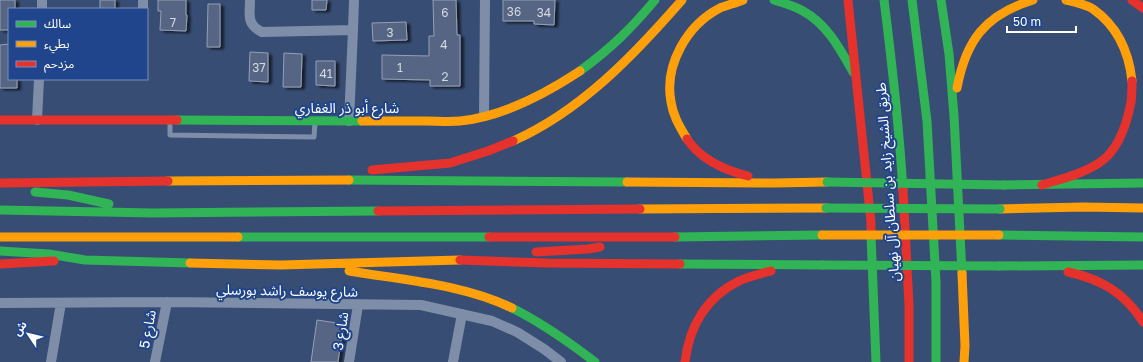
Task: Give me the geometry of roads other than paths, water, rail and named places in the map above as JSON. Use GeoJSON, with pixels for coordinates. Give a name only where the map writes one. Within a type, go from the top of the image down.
{"type":"FeatureCollection","features":[{"type":"Feature","properties":{"kind":"main road","name":"شارع أبو ذر الغفاري"},"geometry":{"type":"LineString","coordinates":[[0,120],[458,121],[484,116],[520,104],[555,87],[588,66],[618,41],[645,13],[655,0]]}},
{"type":"Feature","properties":{"kind":"main road"},"geometry":{"type":"LineString","coordinates":[[274,180],[452,162],[491,150],[521,138],[554,119],[581,100],[609,76],[638,49],[682,0]]}},
{"type":"Feature","properties":{"kind":"main road"},"geometry":{"type":"LineString","coordinates":[[743,0],[722,7],[707,16],[694,27],[684,40],[676,55],[672,70],[670,84],[672,104],[675,117],[682,132],[703,156],[728,171],[776,183]]}},
{"type":"Feature","properties":{"kind":"main road"},"geometry":{"type":"LineString","coordinates":[[774,0],[801,9],[820,23],[833,38],[857,80]]}},
{"type":"Feature","properties":{"kind":"main road"},"geometry":{"type":"LineString","coordinates":[[848,0],[871,222],[876,362]]}},
{"type":"Feature","properties":{"kind":"main road","name":"طريق الشيخ زايد بن سلطان آل نهيان"},"geometry":{"type":"LineString","coordinates":[[884,0],[894,79],[901,156],[909,304],[909,362]]}},
{"type":"Feature","properties":{"kind":"main road"},"geometry":{"type":"LineString","coordinates":[[912,0],[927,121],[936,282],[936,362]]}},
{"type":"Feature","properties":{"kind":"main road"},"geometry":{"type":"LineString","coordinates":[[941,0],[954,116],[964,362]]}},
{"type":"Feature","properties":{"kind":"main road"},"geometry":{"type":"LineString","coordinates":[[954,116],[960,73],[964,58],[971,43],[995,16],[1008,8],[1033,0]]}},
{"type":"Feature","properties":{"kind":"main road"},"geometry":{"type":"LineString","coordinates":[[1042,185],[1091,168],[1107,158],[1118,146],[1131,127],[1140,96],[1140,79],[1133,53],[1113,24],[1101,14],[1086,6],[1066,0]]}},
{"type":"Feature","properties":{"kind":"main road"},"geometry":{"type":"LineString","coordinates":[[1132,0],[1143,8]]}},
{"type":"Feature","properties":{"kind":"main road"},"geometry":{"type":"LineString","coordinates":[[0,183],[274,180],[827,182],[1004,185],[1143,183]]}},
{"type":"Feature","properties":{"kind":"main road"},"geometry":{"type":"LineString","coordinates":[[0,188],[68,195],[154,213]]}},
{"type":"Feature","properties":{"kind":"main road"},"geometry":{"type":"LineString","coordinates":[[1084,207],[1143,202]]}},
{"type":"Feature","properties":{"kind":"main road"},"geometry":{"type":"LineString","coordinates":[[0,210],[154,213],[826,208],[1143,208]]}},
{"type":"Feature","properties":{"kind":"main road"},"geometry":{"type":"LineString","coordinates":[[0,237],[666,237],[822,235],[1143,237]]}},
{"type":"Feature","properties":{"kind":"main road"},"geometry":{"type":"LineString","coordinates":[[527,252],[588,248],[666,237]]}},
{"type":"Feature","properties":{"kind":"main road"},"geometry":{"type":"LineString","coordinates":[[1100,237],[1143,245]]}},
{"type":"Feature","properties":{"kind":"main road"},"geometry":{"type":"LineString","coordinates":[[0,251],[49,254],[85,260]]}},
{"type":"Feature","properties":{"kind":"main road"},"geometry":{"type":"LineString","coordinates":[[458,260],[485,255],[511,253]]}},
{"type":"Feature","properties":{"kind":"main road"},"geometry":{"type":"LineString","coordinates":[[0,264],[85,260],[306,265],[458,260],[547,263],[791,265],[1143,265]]}},
{"type":"Feature","properties":{"kind":"main road"},"geometry":{"type":"LineString","coordinates":[[306,265],[447,288],[468,292],[494,300],[536,320],[595,362]]}},
{"type":"Feature","properties":{"kind":"main road"},"geometry":{"type":"LineString","coordinates":[[685,362],[686,349],[695,325],[703,311],[716,297],[729,287],[745,278],[791,265]]}},
{"type":"Feature","properties":{"kind":"main road"},"geometry":{"type":"LineString","coordinates":[[1029,266],[1073,273],[1089,277],[1100,282],[1122,296],[1135,309],[1143,322]]}},
{"type":"Feature","properties":{"kind":"main road"},"geometry":{"type":"LineString","coordinates":[[872,362],[876,346]]}},
{"type":"Feature","properties":{"kind":"main road"},"geometry":{"type":"LineString","coordinates":[[964,346],[968,362]]}},
{"type":"Feature","properties":{"kind":"street"},"geometry":{"type":"LineString","coordinates":[[250,0],[250,21],[254,28],[262,32],[353,30]]}},
{"type":"Feature","properties":{"kind":"street"},"geometry":{"type":"LineString","coordinates":[[349,121],[354,0]]}},
{"type":"Feature","properties":{"kind":"street"},"geometry":{"type":"LineString","coordinates":[[484,116],[485,0]]}},
{"type":"Feature","properties":{"kind":"street"},"geometry":{"type":"LineString","coordinates":[[37,120],[39,80]]}},
{"type":"Feature","properties":{"kind":"street","name":"شارع يوسف راشد بورسلي"},"geometry":{"type":"LineString","coordinates":[[0,303],[167,302],[421,305],[492,321],[517,332],[561,362]]}},
{"type":"Feature","properties":{"kind":"street","name":"شارع 5"},"geometry":{"type":"LineString","coordinates":[[155,362],[167,302]]}},
{"type":"Feature","properties":{"kind":"street"},"geometry":{"type":"LineString","coordinates":[[51,362],[61,303]]}},
{"type":"Feature","properties":{"kind":"street","name":"شارع 3"},"geometry":{"type":"LineString","coordinates":[[349,362],[358,305]]}},
{"type":"Feature","properties":{"kind":"street"},"geometry":{"type":"LineString","coordinates":[[454,362],[462,314]]}},
{"type":"Feature","properties":{"kind":"lane"},"geometry":{"type":"LineString","coordinates":[[170,120],[170,135],[314,137],[315,121]]}}]}
